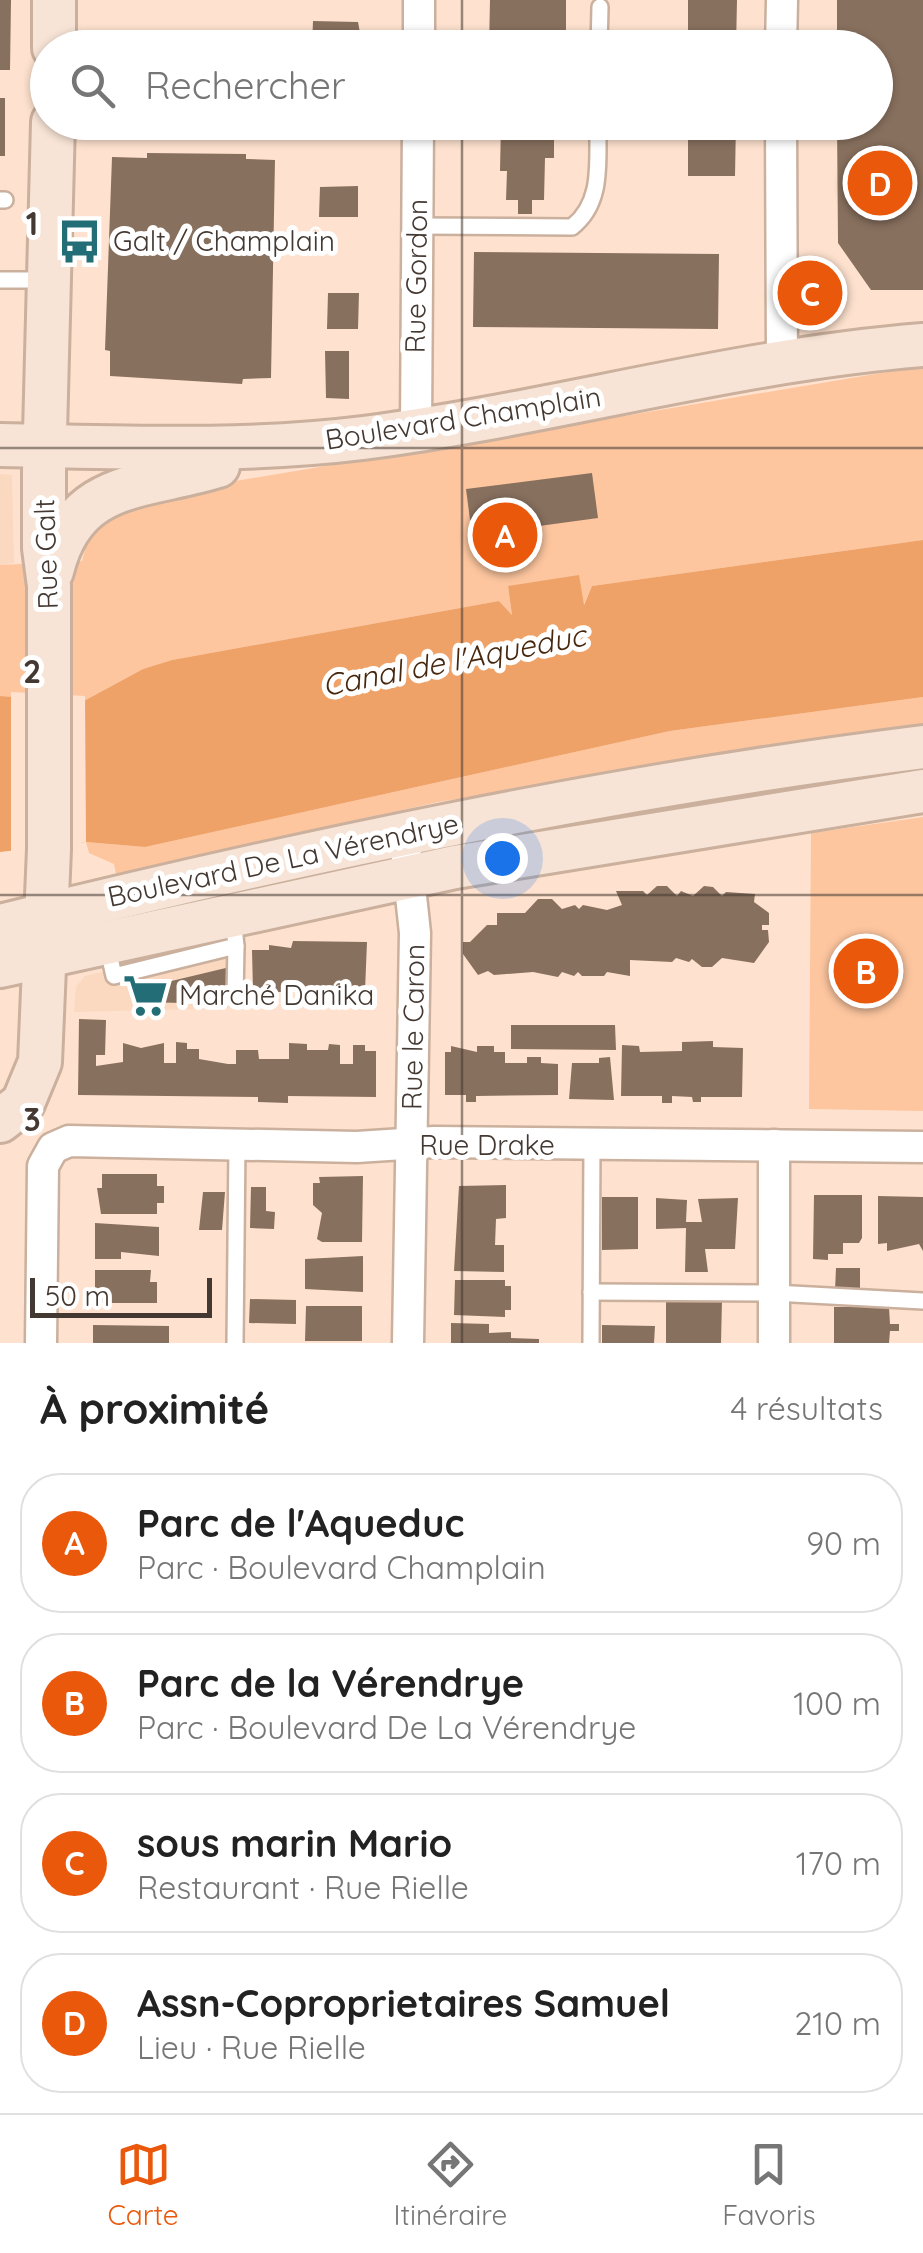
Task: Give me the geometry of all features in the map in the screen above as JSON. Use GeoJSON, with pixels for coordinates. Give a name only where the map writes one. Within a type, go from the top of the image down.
{"type":"FeatureCollection","features":[{"type":"Feature","properties":{"kind":"main road"},"geometry":{"type":"LineString","coordinates":[[54,0],[54,30]]}},
{"type":"Feature","properties":{"kind":"main road","name":"Rue Galt"},"geometry":{"type":"LineString","coordinates":[[12,1112],[40,1062],[45,957],[49,586],[44,548],[53,140]]}},
{"type":"Feature","properties":{"kind":"main road","name":"Boulevard Champlain"},"geometry":{"type":"LineString","coordinates":[[0,445],[175,451],[286,445],[416,430],[782,364],[923,345]]}},
{"type":"Feature","properties":{"kind":"main road"},"geometry":{"type":"LineString","coordinates":[[49,586],[64,532],[100,498],[286,445]]}},
{"type":"Feature","properties":{"kind":"main road","name":"Boulevard De La Vérendrye"},"geometry":{"type":"LineString","coordinates":[[0,926],[401,832],[678,782],[923,747]]}},
{"type":"Feature","properties":{"kind":"main road","name":"Boulevard De La Vérendrye"},"geometry":{"type":"LineString","coordinates":[[0,966],[107,944],[234,930],[410,876],[760,814],[923,791]]}},
{"type":"Feature","properties":{"kind":"street"},"geometry":{"type":"LineString","coordinates":[[419,30],[420,0]]}},
{"type":"Feature","properties":{"kind":"street"},"geometry":{"type":"LineString","coordinates":[[782,0],[782,30]]}},
{"type":"Feature","properties":{"kind":"street","name":"Rue Gordon"},"geometry":{"type":"LineString","coordinates":[[416,430],[418,140]]}},
{"type":"Feature","properties":{"kind":"street"},"geometry":{"type":"LineString","coordinates":[[781,140],[782,364]]}},
{"type":"Feature","properties":{"kind":"street","name":"Rue le Caron"},"geometry":{"type":"LineString","coordinates":[[401,832],[415,933],[408,1343]]}},
{"type":"Feature","properties":{"kind":"street","name":"Rue Drake"},"geometry":{"type":"LineString","coordinates":[[41,1343],[44,1160],[54,1148],[69,1141],[923,1147]]}},
{"type":"Feature","properties":{"kind":"street"},"geometry":{"type":"LineString","coordinates":[[774,1145],[774,1343]]}},
{"type":"Feature","properties":{"kind":"lane"},"geometry":{"type":"LineString","coordinates":[[599,30],[600,7]]}},
{"type":"Feature","properties":{"kind":"lane"},"geometry":{"type":"LineString","coordinates":[[417,226],[572,228],[588,215],[596,190],[597,140]]}},
{"type":"Feature","properties":{"kind":"lane"},"geometry":{"type":"LineString","coordinates":[[0,280],[51,280]]}},
{"type":"Feature","properties":{"kind":"lane"},"geometry":{"type":"LineString","coordinates":[[234,930],[234,998]]}},
{"type":"Feature","properties":{"kind":"lane"},"geometry":{"type":"LineString","coordinates":[[235,1343],[237,1143]]}},
{"type":"Feature","properties":{"kind":"lane"},"geometry":{"type":"LineString","coordinates":[[591,1343],[592,1144]]}},
{"type":"Feature","properties":{"kind":"lane"},"geometry":{"type":"LineString","coordinates":[[592,1292],[774,1293],[923,1301]]}},
{"type":"Feature","properties":{"kind":"shaded area"},"geometry":{"type":"Polygon","coordinates":[[[923,366],[923,540],[592,586],[583,606],[508,586],[512,615],[499,601],[172,660],[143,669],[82,702],[0,696],[0,565],[82,561],[90,530],[152,495],[923,366]]]}},
{"type":"Feature","properties":{"kind":"shaded area"},"geometry":{"type":"Polygon","coordinates":[[[0,474],[12,475],[14,563],[0,565],[0,474]]]}},
{"type":"Feature","properties":{"kind":"shaded area"},"geometry":{"type":"Polygon","coordinates":[[[923,697],[923,724],[438,802],[116,874],[114,864],[89,853],[86,842],[145,847],[670,731],[923,697]]]}},
{"type":"Feature","properties":{"kind":"shaded area"},"geometry":{"type":"Polygon","coordinates":[[[923,817],[923,1111],[809,1109],[811,833],[923,817]]]}},
{"type":"Feature","properties":{"kind":"shaded area"},"geometry":{"type":"Polygon","coordinates":[[[241,940],[240,1008],[74,1012],[76,987],[85,976],[241,940]]]}},
{"type":"Feature","properties":{"kind":"water","name":"Canal de l'Aqueduc"},"geometry":{"type":"Polygon","coordinates":[[[923,540],[923,697],[670,731],[145,847],[86,842],[0,852],[0,696],[82,702],[143,669],[172,660],[499,601],[512,615],[508,586],[579,575],[584,605],[592,586],[923,540]]]}},
{"type":"Feature","properties":{"kind":"pier"},"geometry":{"type":"Polygon","coordinates":[[[11,692],[85,696],[86,842],[11,854],[11,692]]]}},
{"type":"Feature","properties":{"kind":"building"},"geometry":{"type":"Polygon","coordinates":[[[0,0],[11,0],[10,70],[0,70],[0,0]]]}},
{"type":"Feature","properties":{"kind":"building"},"geometry":{"type":"Polygon","coordinates":[[[490,0],[566,0],[566,30],[489,30],[490,0]]]}},
{"type":"Feature","properties":{"kind":"building"},"geometry":{"type":"Polygon","coordinates":[[[688,0],[737,0],[736,30],[688,30],[688,0]]]}},
{"type":"Feature","properties":{"kind":"building"},"geometry":{"type":"Polygon","coordinates":[[[837,0],[923,0],[923,290],[871,290],[838,243],[837,140],[893,140],[893,30],[837,30],[837,0]]]}},
{"type":"Feature","properties":{"kind":"building"},"geometry":{"type":"Polygon","coordinates":[[[313,21],[358,22],[360,30],[313,30],[313,21]]]}},
{"type":"Feature","properties":{"kind":"building"},"geometry":{"type":"Polygon","coordinates":[[[0,98],[5,98],[5,156],[0,156],[0,98]]]}},
{"type":"Feature","properties":{"kind":"building"},"geometry":{"type":"Polygon","coordinates":[[[501,140],[554,140],[554,158],[545,158],[544,200],[532,200],[532,214],[518,214],[518,200],[506,200],[507,171],[500,171],[501,140]]]}},
{"type":"Feature","properties":{"kind":"building"},"geometry":{"type":"Polygon","coordinates":[[[688,140],[736,140],[735,176],[688,176],[688,140]]]}},
{"type":"Feature","properties":{"kind":"building"},"geometry":{"type":"Polygon","coordinates":[[[147,153],[246,154],[246,159],[275,160],[271,378],[243,379],[242,384],[110,376],[110,351],[105,350],[112,157],[147,158],[147,153]]]}},
{"type":"Feature","properties":{"kind":"building"},"geometry":{"type":"Polygon","coordinates":[[[358,186],[358,217],[319,217],[320,187],[358,186]]]}},
{"type":"Feature","properties":{"kind":"building"},"geometry":{"type":"Polygon","coordinates":[[[474,252],[719,254],[718,329],[473,327],[474,252]]]}},
{"type":"Feature","properties":{"kind":"building"},"geometry":{"type":"Polygon","coordinates":[[[328,293],[359,293],[358,329],[327,329],[328,293]]]}},
{"type":"Feature","properties":{"kind":"building"},"geometry":{"type":"Polygon","coordinates":[[[325,351],[349,351],[349,399],[326,398],[325,351]]]}},
{"type":"Feature","properties":{"kind":"building"},"geometry":{"type":"Polygon","coordinates":[[[592,473],[598,518],[472,535],[466,489],[592,473]]]}},
{"type":"Feature","properties":{"kind":"building"},"geometry":{"type":"Polygon","coordinates":[[[657,886],[667,886],[677,896],[681,891],[693,896],[704,886],[713,887],[722,896],[726,892],[755,894],[754,902],[769,913],[769,925],[762,925],[762,930],[768,930],[769,942],[754,963],[722,958],[712,967],[702,967],[692,959],[630,960],[630,976],[607,972],[604,976],[582,976],[578,972],[574,976],[562,972],[558,977],[533,972],[494,975],[488,971],[478,975],[463,954],[463,942],[470,942],[487,925],[497,925],[497,913],[525,913],[538,899],[552,899],[562,909],[575,905],[579,909],[583,905],[607,910],[622,905],[616,891],[643,891],[647,895],[657,886]]]}},
{"type":"Feature","properties":{"kind":"building"},"geometry":{"type":"Polygon","coordinates":[[[293,941],[367,942],[365,991],[338,991],[338,986],[294,990],[291,985],[291,992],[253,992],[252,950],[269,950],[269,945],[291,948],[293,941]]]}},
{"type":"Feature","properties":{"kind":"building"},"geometry":{"type":"Polygon","coordinates":[[[230,967],[230,1004],[138,1002],[138,989],[230,967]]]}},
{"type":"Feature","properties":{"kind":"building"},"geometry":{"type":"Polygon","coordinates":[[[79,1019],[106,1020],[105,1055],[96,1055],[96,1066],[123,1062],[123,1043],[141,1048],[164,1043],[164,1063],[176,1063],[176,1042],[187,1043],[187,1049],[199,1049],[199,1059],[228,1064],[236,1064],[236,1050],[258,1050],[259,1059],[289,1059],[289,1043],[307,1044],[307,1050],[328,1050],[329,1044],[340,1045],[340,1064],[353,1064],[353,1045],[365,1045],[365,1051],[376,1051],[376,1097],[288,1096],[288,1103],[258,1102],[258,1097],[78,1095],[79,1019]]]}},
{"type":"Feature","properties":{"kind":"building"},"geometry":{"type":"Polygon","coordinates":[[[511,1025],[615,1025],[616,1050],[511,1049],[511,1025]]]}},
{"type":"Feature","properties":{"kind":"building"},"geometry":{"type":"Polygon","coordinates":[[[713,1041],[713,1047],[743,1048],[742,1097],[701,1097],[701,1102],[693,1102],[692,1097],[672,1096],[672,1103],[662,1103],[662,1096],[621,1096],[622,1045],[639,1046],[640,1052],[682,1051],[682,1042],[713,1041]]]}},
{"type":"Feature","properties":{"kind":"building"},"geometry":{"type":"Polygon","coordinates":[[[451,1046],[477,1052],[477,1046],[494,1046],[494,1052],[505,1052],[505,1063],[527,1063],[527,1057],[541,1057],[541,1063],[558,1064],[558,1095],[476,1096],[476,1102],[466,1102],[466,1095],[445,1095],[445,1052],[451,1052],[451,1046]]]}},
{"type":"Feature","properties":{"kind":"building"},"geometry":{"type":"Polygon","coordinates":[[[610,1057],[614,1100],[569,1099],[572,1063],[599,1063],[599,1058],[610,1057]]]}},
{"type":"Feature","properties":{"kind":"building"},"geometry":{"type":"Polygon","coordinates":[[[102,1174],[157,1174],[157,1186],[164,1186],[164,1203],[157,1203],[157,1214],[101,1214],[97,1188],[102,1188],[102,1174]]]}},
{"type":"Feature","properties":{"kind":"building"},"geometry":{"type":"Polygon","coordinates":[[[363,1176],[362,1242],[317,1239],[322,1213],[313,1205],[313,1183],[320,1183],[319,1177],[363,1176]]]}},
{"type":"Feature","properties":{"kind":"building"},"geometry":{"type":"Polygon","coordinates":[[[506,1185],[506,1218],[496,1219],[495,1245],[504,1245],[504,1272],[454,1271],[459,1186],[506,1185]]]}},
{"type":"Feature","properties":{"kind":"building"},"geometry":{"type":"Polygon","coordinates":[[[251,1187],[266,1187],[266,1211],[275,1212],[274,1229],[250,1228],[251,1187]]]}},
{"type":"Feature","properties":{"kind":"building"},"geometry":{"type":"Polygon","coordinates":[[[203,1192],[225,1192],[222,1230],[199,1230],[203,1192]]]}},
{"type":"Feature","properties":{"kind":"building"},"geometry":{"type":"Polygon","coordinates":[[[814,1195],[862,1195],[862,1238],[859,1243],[843,1243],[843,1254],[828,1254],[828,1260],[813,1259],[814,1195]]]}},
{"type":"Feature","properties":{"kind":"building"},"geometry":{"type":"Polygon","coordinates":[[[878,1196],[923,1197],[923,1251],[919,1244],[887,1251],[887,1243],[878,1244],[878,1196]]]}},
{"type":"Feature","properties":{"kind":"building"},"geometry":{"type":"Polygon","coordinates":[[[602,1197],[638,1197],[638,1249],[602,1250],[602,1197]]]}},
{"type":"Feature","properties":{"kind":"building"},"geometry":{"type":"Polygon","coordinates":[[[656,1198],[687,1200],[686,1222],[702,1222],[698,1199],[738,1198],[735,1249],[705,1249],[708,1272],[685,1272],[686,1228],[656,1229],[656,1198]]]}},
{"type":"Feature","properties":{"kind":"building"},"geometry":{"type":"Polygon","coordinates":[[[95,1223],[159,1227],[159,1256],[121,1252],[121,1259],[95,1259],[95,1223]]]}},
{"type":"Feature","properties":{"kind":"building"},"geometry":{"type":"Polygon","coordinates":[[[363,1256],[363,1292],[305,1289],[305,1259],[363,1256]]]}},
{"type":"Feature","properties":{"kind":"building"},"geometry":{"type":"Polygon","coordinates":[[[836,1268],[860,1268],[860,1291],[835,1291],[836,1268]]]}},
{"type":"Feature","properties":{"kind":"building"},"geometry":{"type":"Polygon","coordinates":[[[95,1270],[151,1270],[150,1282],[157,1282],[157,1303],[95,1303],[95,1270]]]}},
{"type":"Feature","properties":{"kind":"building"},"geometry":{"type":"Polygon","coordinates":[[[455,1280],[505,1280],[505,1286],[511,1286],[511,1310],[505,1310],[505,1317],[454,1315],[455,1280]]]}},
{"type":"Feature","properties":{"kind":"building"},"geometry":{"type":"Polygon","coordinates":[[[250,1299],[296,1300],[296,1324],[249,1323],[250,1299]]]}},
{"type":"Feature","properties":{"kind":"building"},"geometry":{"type":"Polygon","coordinates":[[[666,1300],[722,1300],[721,1343],[666,1343],[666,1300]]]}},
{"type":"Feature","properties":{"kind":"building"},"geometry":{"type":"Polygon","coordinates":[[[306,1306],[362,1306],[362,1341],[305,1341],[306,1306]]]}},
{"type":"Feature","properties":{"kind":"building"},"geometry":{"type":"Polygon","coordinates":[[[834,1307],[889,1307],[890,1324],[899,1324],[899,1331],[890,1331],[889,1343],[834,1343],[834,1307]]]}},
{"type":"Feature","properties":{"kind":"building"},"geometry":{"type":"Polygon","coordinates":[[[451,1323],[489,1324],[489,1333],[511,1332],[511,1338],[539,1339],[539,1343],[451,1343],[451,1323]]]}},
{"type":"Feature","properties":{"kind":"building"},"geometry":{"type":"Polygon","coordinates":[[[93,1325],[169,1326],[169,1343],[93,1343],[93,1325]]]}},
{"type":"Feature","properties":{"kind":"building"},"geometry":{"type":"Polygon","coordinates":[[[602,1325],[655,1326],[654,1343],[602,1343],[602,1325]]]}},
{"type":"Feature","properties":{"kind":"place","name":"Assn-Coproprietaires Samuel"},"geometry":{"type":"Point","coordinates":[880,183]}},
{"type":"Feature","properties":{"kind":"place","name":"Galt / Champlain"},"geometry":{"type":"Point","coordinates":[80,241]}},
{"type":"Feature","properties":{"kind":"place","name":"sous marin Mario"},"geometry":{"type":"Point","coordinates":[810,293]}},
{"type":"Feature","properties":{"kind":"place","name":"Parc de l'Aqueduc"},"geometry":{"type":"Point","coordinates":[505,535]}},
{"type":"Feature","properties":{"kind":"place","name":"Parc de la Vérendrye"},"geometry":{"type":"Point","coordinates":[866,971]}},
{"type":"Feature","properties":{"kind":"place","name":"Marché Danika"},"geometry":{"type":"Point","coordinates":[146,995]}}]}
